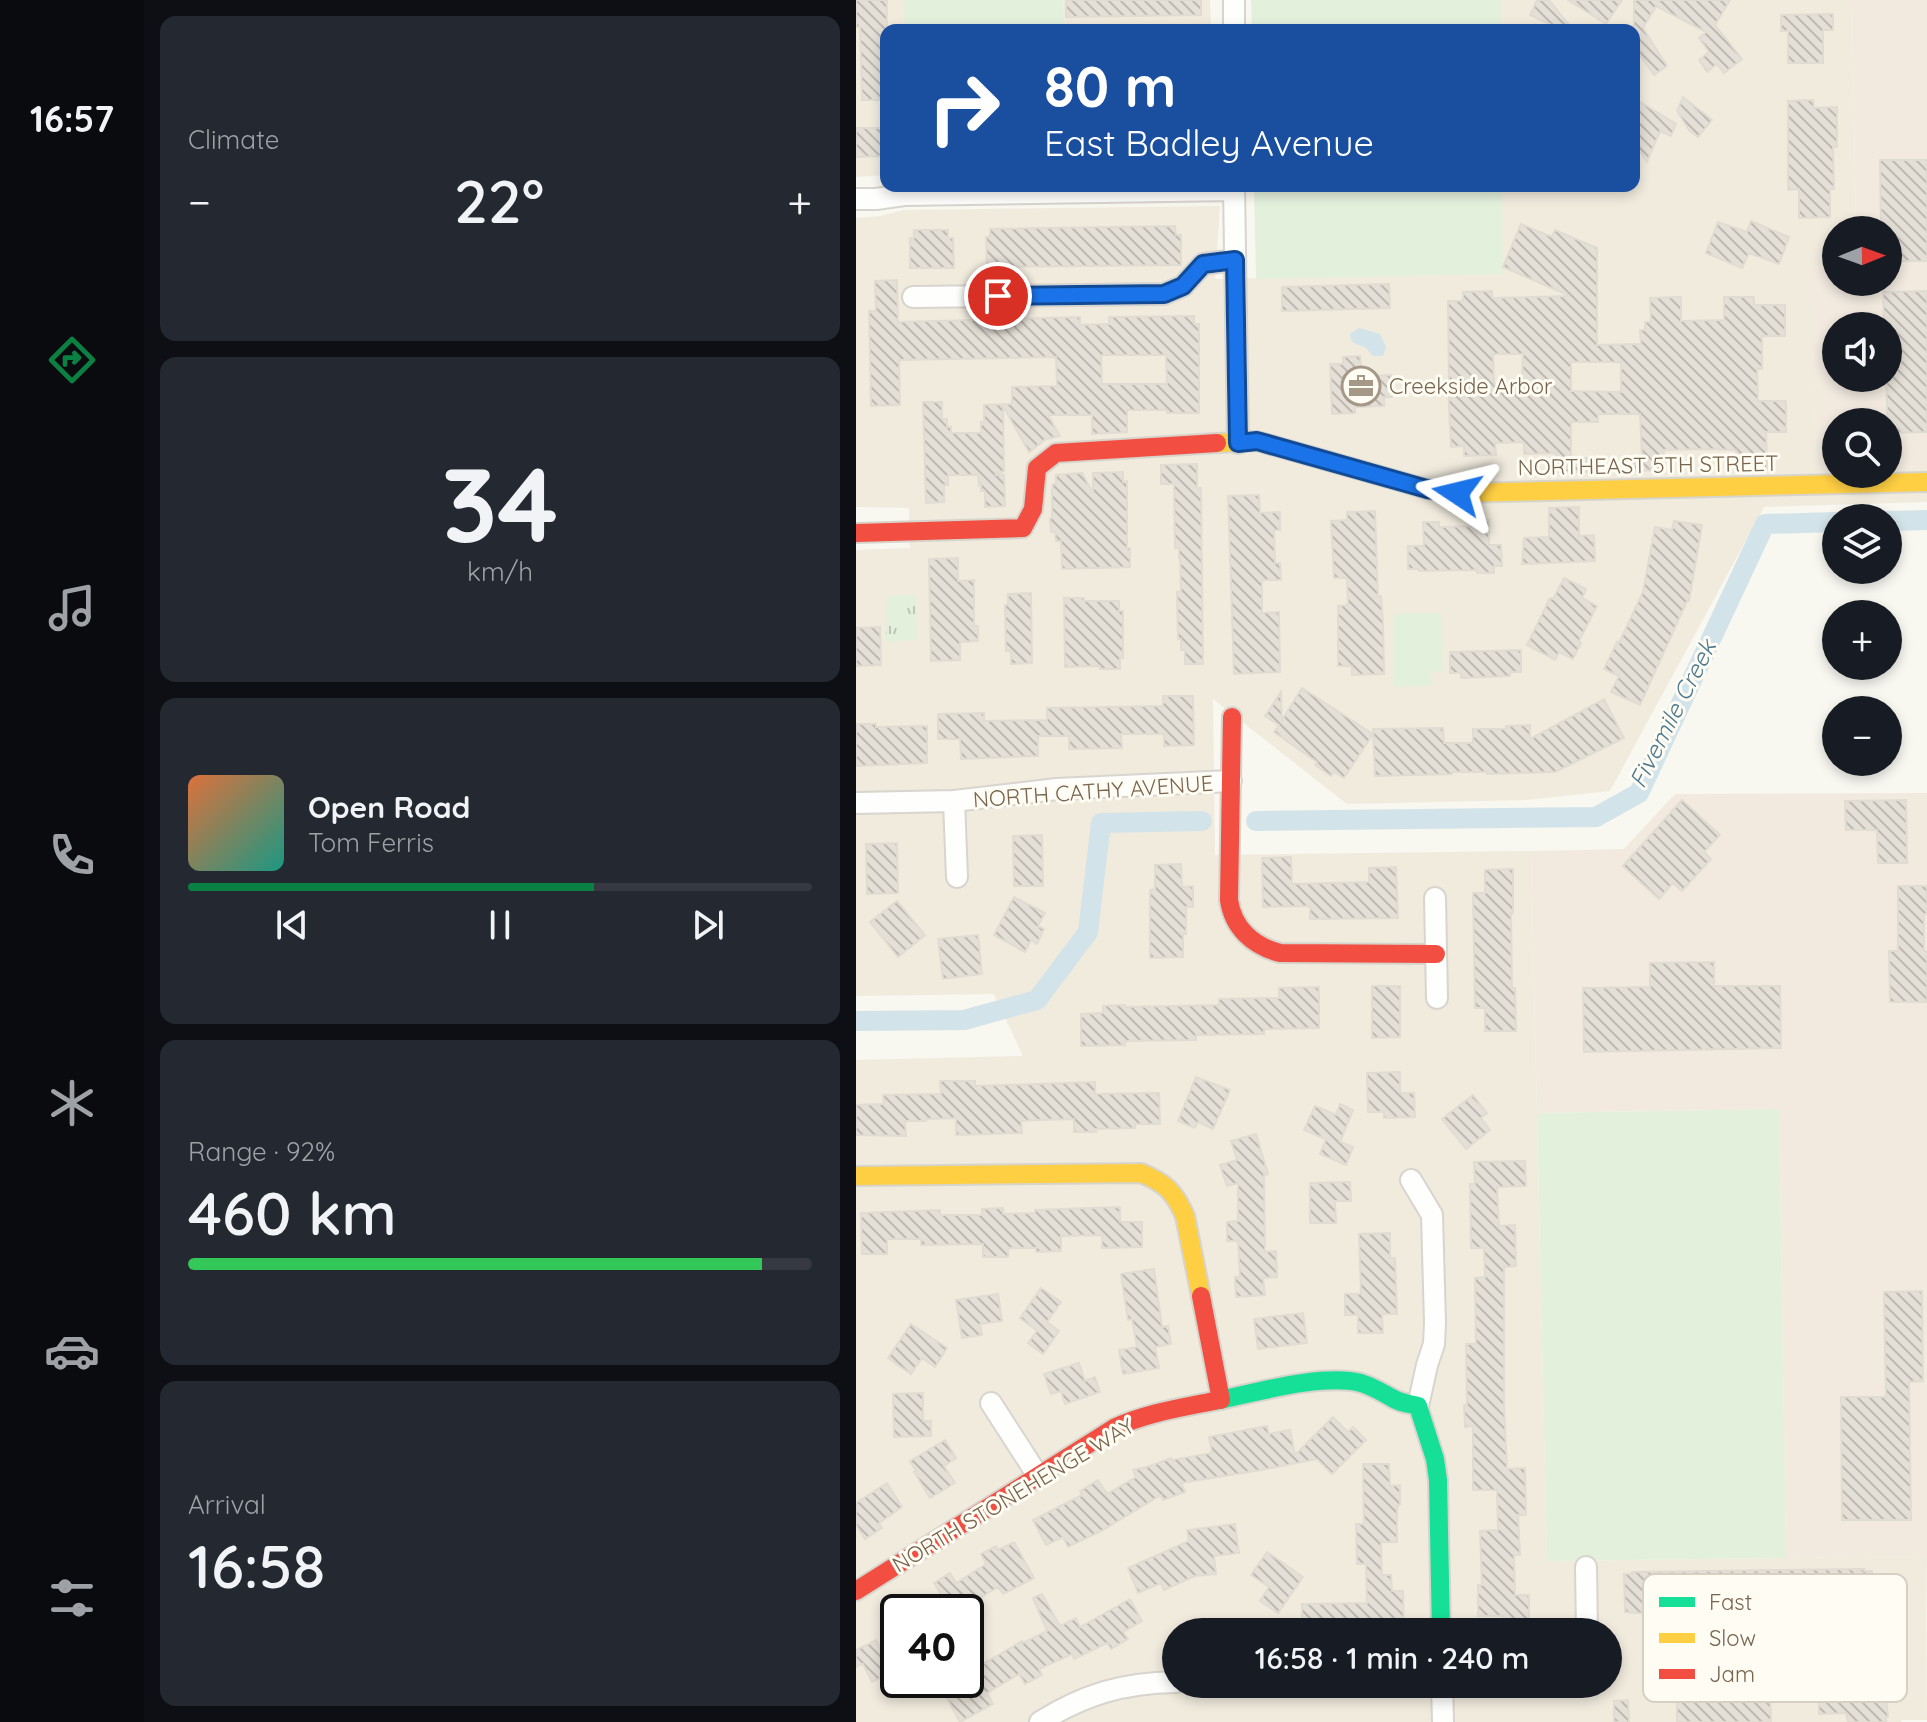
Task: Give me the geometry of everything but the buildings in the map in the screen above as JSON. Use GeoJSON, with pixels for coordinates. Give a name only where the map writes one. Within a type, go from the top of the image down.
{"type":"FeatureCollection","features":[{"type":"Feature","properties":{"kind":"street"},"geometry":{"type":"LineString","coordinates":[[1234,0],[1234,24]]}},
{"type":"Feature","properties":{"kind":"street"},"geometry":{"type":"LineString","coordinates":[[856,199],[1045,192]]}},
{"type":"Feature","properties":{"kind":"street"},"geometry":{"type":"LineString","coordinates":[[1234,192],[1238,443]]}},
{"type":"Feature","properties":{"kind":"street"},"geometry":{"type":"LineString","coordinates":[[913,297],[1164,294],[1183,286],[1203,264],[1235,260]]}},
{"type":"Feature","properties":{"kind":"street","name":"NORTHEAST 5TH STREET"},"geometry":{"type":"LineString","coordinates":[[856,533],[1023,528],[1033,509],[1037,468],[1056,453],[1257,441],[1427,489],[1457,493],[1927,482]]}},
{"type":"Feature","properties":{"kind":"street"},"geometry":{"type":"LineString","coordinates":[[1232,717],[1228,820],[1230,908],[1252,942],[1280,953],[1436,954]]}},
{"type":"Feature","properties":{"kind":"street","name":"NORTH CATHY AVENUE"},"geometry":{"type":"LineString","coordinates":[[856,803],[954,801],[1057,789],[1231,781]]}},
{"type":"Feature","properties":{"kind":"street","name":"NORTH CATHY AVENUE"},"geometry":{"type":"LineString","coordinates":[[954,801],[957,877]]}},
{"type":"Feature","properties":{"kind":"street"},"geometry":{"type":"LineString","coordinates":[[1435,898],[1437,998]]}},
{"type":"Feature","properties":{"kind":"street"},"geometry":{"type":"LineString","coordinates":[[856,1176],[1141,1173],[1161,1181],[1177,1196],[1185,1216],[1221,1400]]}},
{"type":"Feature","properties":{"kind":"street"},"geometry":{"type":"LineString","coordinates":[[1411,1180],[1432,1215],[1434,1344],[1418,1406],[1435,1459],[1438,1480],[1441,1618]]}},
{"type":"Feature","properties":{"kind":"street","name":"NORTH STONEHENGE WAY"},"geometry":{"type":"LineString","coordinates":[[856,1591],[1133,1419],[1317,1381],[1360,1383],[1380,1390],[1397,1401],[1418,1406]]}},
{"type":"Feature","properties":{"kind":"street"},"geometry":{"type":"LineString","coordinates":[[991,1403],[1038,1476]]}},
{"type":"Feature","properties":{"kind":"street"},"geometry":{"type":"LineString","coordinates":[[1586,1567],[1587,1618]]}},
{"type":"Feature","properties":{"kind":"street"},"geometry":{"type":"LineString","coordinates":[[1053,1718],[1077,1701],[1118,1688],[1162,1683]]}},
{"type":"Feature","properties":{"kind":"street"},"geometry":{"type":"LineString","coordinates":[[1442,1698],[1443,1722]]}},
{"type":"Feature","properties":{"kind":"shaded area"},"geometry":{"type":"Polygon","coordinates":[[[856,0],[903,0],[904,24],[880,24],[880,175],[856,177],[856,0]]]}},
{"type":"Feature","properties":{"kind":"shaded area"},"geometry":{"type":"Polygon","coordinates":[[[1063,0],[1210,0],[1211,24],[1065,24],[1063,0]]]}},
{"type":"Feature","properties":{"kind":"shaded area"},"geometry":{"type":"Polygon","coordinates":[[[1501,0],[1852,0],[1856,216],[1822,216],[1822,268],[1810,268],[1816,458],[1813,468],[1822,468],[1822,488],[1902,488],[1902,467],[1927,466],[1927,502],[1764,507],[1610,791],[1527,800],[1347,804],[1213,699],[1215,855],[1531,851],[1547,1561],[1926,1556],[1927,1720],[856,1722],[856,1060],[1023,1056],[994,994],[856,996],[856,550],[910,548],[909,508],[856,507],[856,218],[904,210],[1220,206],[1215,279],[1502,274],[1502,192],[1640,192],[1640,24],[1501,24],[1501,0]]]}},
{"type":"Feature","properties":{"kind":"shaded area"},"geometry":{"type":"Polygon","coordinates":[[[1852,0],[1927,0],[1927,466],[1902,467],[1902,408],[1822,408],[1822,468],[1813,468],[1816,458],[1809,268],[1822,268],[1822,296],[1902,296],[1902,216],[1856,216],[1852,0]]]}},
{"type":"Feature","properties":{"kind":"shaded area"},"geometry":{"type":"Polygon","coordinates":[[[1359,328],[1380,334],[1386,347],[1383,356],[1373,356],[1366,348],[1352,342],[1350,334],[1359,328]]]}},
{"type":"Feature","properties":{"kind":"shaded area"},"geometry":{"type":"Polygon","coordinates":[[[1927,793],[1927,1618],[1926,1556],[1786,1558],[1779,1109],[1537,1113],[1531,851],[1624,849],[1675,794],[1927,793]]]}},
{"type":"Feature","properties":{"kind":"green space"},"geometry":{"type":"Polygon","coordinates":[[[903,0],[1063,0],[1065,24],[904,24],[903,0]]]}},
{"type":"Feature","properties":{"kind":"green space"},"geometry":{"type":"Polygon","coordinates":[[[1251,0],[1501,0],[1501,24],[1252,24],[1251,0]]]}},
{"type":"Feature","properties":{"kind":"green space"},"geometry":{"type":"Polygon","coordinates":[[[1254,192],[1502,192],[1503,274],[1256,279],[1254,192]]]}},
{"type":"Feature","properties":{"kind":"green space"},"geometry":{"type":"Polygon","coordinates":[[[916,594],[917,640],[886,642],[887,596],[916,594]]]}},
{"type":"Feature","properties":{"kind":"green space"},"geometry":{"type":"Polygon","coordinates":[[[1442,613],[1443,671],[1431,671],[1432,686],[1394,687],[1393,614],[1442,613]]]}},
{"type":"Feature","properties":{"kind":"green space"},"geometry":{"type":"Polygon","coordinates":[[[1779,1109],[1786,1558],[1547,1561],[1537,1113],[1779,1109]]]}},
{"type":"Feature","properties":{"kind":"waterway","name":"Fivemile Creek"},"geometry":{"type":"LineString","coordinates":[[1902,521],[1927,520]]}},
{"type":"Feature","properties":{"kind":"waterway","name":"Fivemile Creek"},"geometry":{"type":"LineString","coordinates":[[1256,821],[1596,817],[1639,793],[1765,524],[1822,522]]}},
{"type":"Feature","properties":{"kind":"waterway","name":"Fivemile Creek"},"geometry":{"type":"LineString","coordinates":[[856,1021],[964,1020],[1037,1000],[1088,932],[1101,823],[1202,821]]}},
{"type":"Feature","properties":{"kind":"traffic: fast"},"geometry":{"type":"LineString","coordinates":[[1214,1401],[1327,1380],[1361,1383],[1418,1406],[1435,1459],[1438,1480],[1441,1618]]}},
{"type":"Feature","properties":{"kind":"traffic: slow"},"geometry":{"type":"LineString","coordinates":[[1217,443],[1257,441],[1427,489],[1457,493],[1927,482]]}},
{"type":"Feature","properties":{"kind":"traffic: slow"},"geometry":{"type":"LineString","coordinates":[[856,1176],[1141,1173],[1168,1189],[1181,1207],[1201,1296]]}},
{"type":"Feature","properties":{"kind":"traffic: jam"},"geometry":{"type":"LineString","coordinates":[[856,533],[1023,528],[1033,509],[1037,468],[1056,453],[1217,443]]}},
{"type":"Feature","properties":{"kind":"traffic: jam"},"geometry":{"type":"LineString","coordinates":[[1232,717],[1229,900],[1235,919],[1246,934],[1261,946],[1280,953],[1436,954]]}},
{"type":"Feature","properties":{"kind":"traffic: jam"},"geometry":{"type":"LineString","coordinates":[[1201,1296],[1221,1400]]}},
{"type":"Feature","properties":{"kind":"traffic: jam"},"geometry":{"type":"LineString","coordinates":[[856,1591],[1114,1428],[1151,1415],[1214,1401]]}},
{"type":"Feature","properties":{"kind":"place","name":"Creekside Arbor"},"geometry":{"type":"Point","coordinates":[1361,386]}},
{"type":"Feature","properties":{"kind":"route"},"geometry":{"type":"LineString","coordinates":[[998,296],[1164,294],[1183,286],[1203,264],[1235,260],[1238,443],[1257,441],[1427,489],[1457,493]]}}]}
